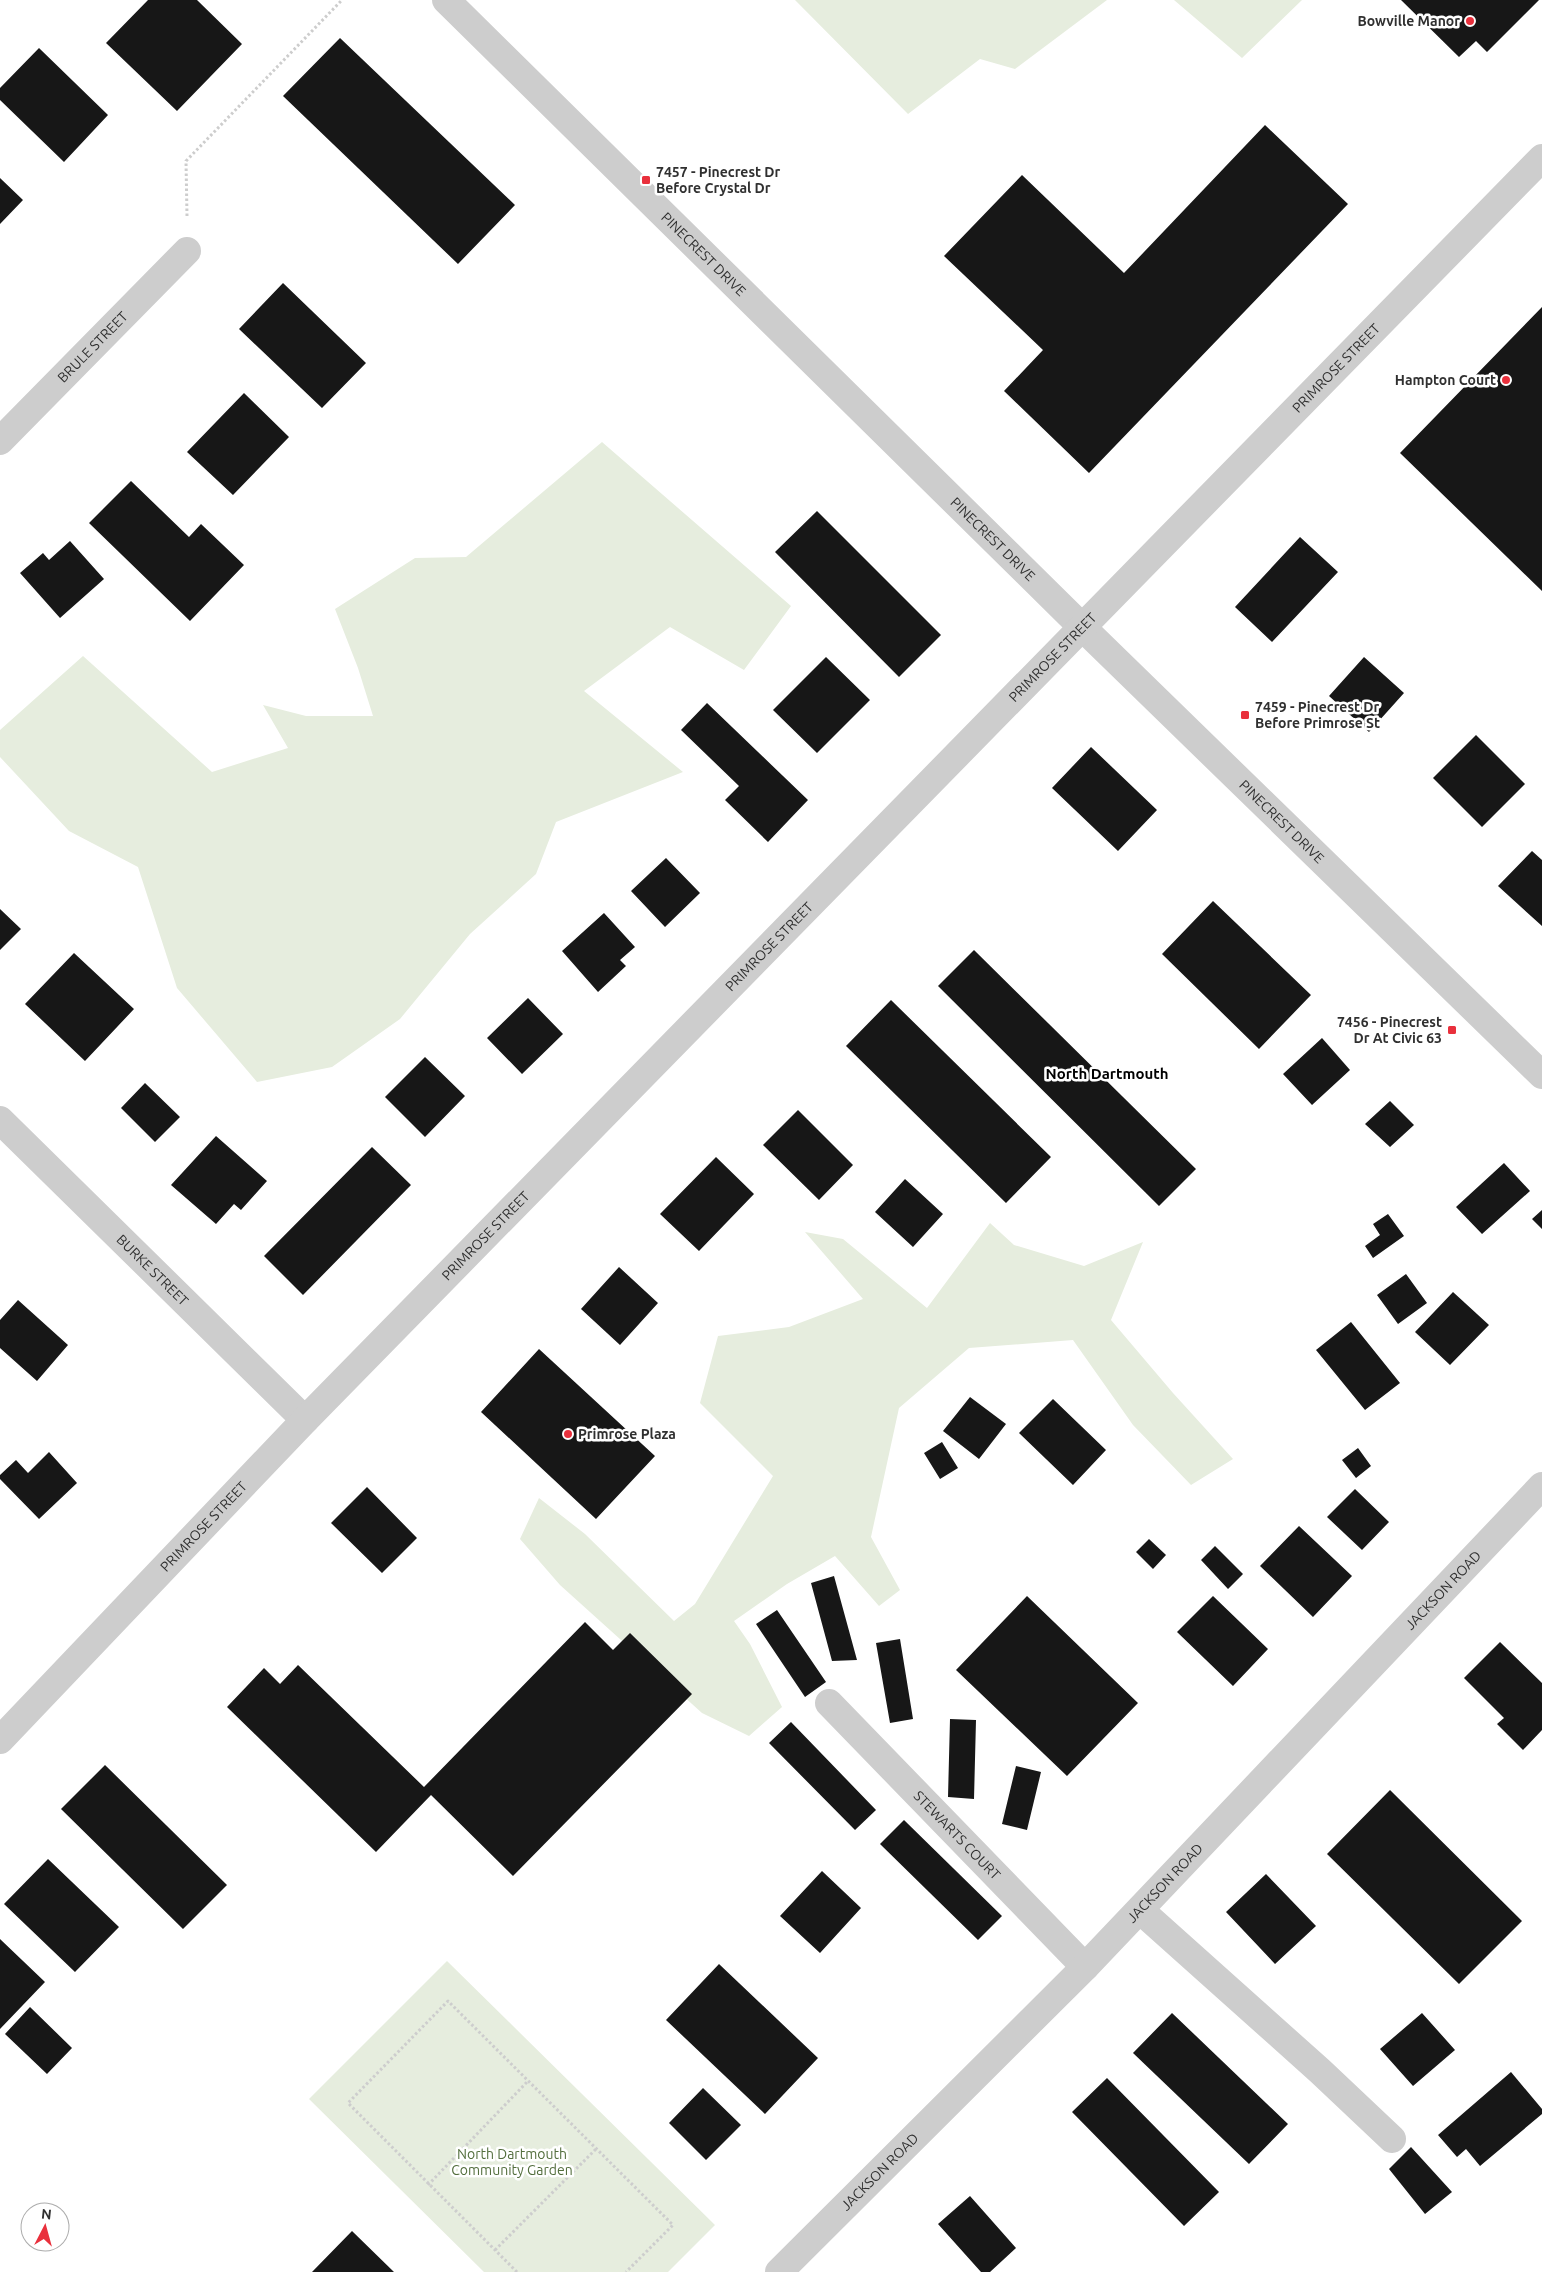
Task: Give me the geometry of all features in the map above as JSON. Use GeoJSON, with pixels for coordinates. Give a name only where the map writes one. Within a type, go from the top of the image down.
{"type":"FeatureCollection","features":[{"type":"Feature","properties":{"kind":"street","name":"PINECREST DRIVE"},"geometry":{"type":"LineString","coordinates":[[446,0],[1083,628],[1542,1075]]}},
{"type":"Feature","properties":{"kind":"street","name":"PRIMROSE STREET"},"geometry":{"type":"LineString","coordinates":[[0,1740],[305,1420],[1542,158]]}},
{"type":"Feature","properties":{"kind":"street","name":"BRULE STREET"},"geometry":{"type":"LineString","coordinates":[[0,441],[187,251]]}},
{"type":"Feature","properties":{"kind":"street","name":"BURKE STREET"},"geometry":{"type":"LineString","coordinates":[[0,1120],[305,1420]]}},
{"type":"Feature","properties":{"kind":"street","name":"JACKSON ROAD"},"geometry":{"type":"LineString","coordinates":[[779,2272],[1085,1967],[1542,1486]]}},
{"type":"Feature","properties":{"kind":"street","name":"STEWARTS COURT"},"geometry":{"type":"LineString","coordinates":[[829,1703],[1085,1967]]}},
{"type":"Feature","properties":{"kind":"street"},"geometry":{"type":"LineString","coordinates":[[1140,1910],[1320,2071],[1392,2140]]}},
{"type":"Feature","properties":{"kind":"path"},"geometry":{"type":"LineString","coordinates":[[187,251],[186,161],[342,0]]}},
{"type":"Feature","properties":{"kind":"path"},"geometry":{"type":"LineString","coordinates":[[517,2272],[348,2103],[448,2002],[673,2225],[626,2272]]}},
{"type":"Feature","properties":{"kind":"path"},"geometry":{"type":"LineString","coordinates":[[428,2184],[528,2081]]}},
{"type":"Feature","properties":{"kind":"path"},"geometry":{"type":"LineString","coordinates":[[495,2250],[597,2148]]}},
{"type":"Feature","properties":{"kind":"green space"},"geometry":{"type":"Polygon","coordinates":[[[795,0],[1107,0],[1015,69],[980,59],[908,114],[795,0]]]}},
{"type":"Feature","properties":{"kind":"green space"},"geometry":{"type":"Polygon","coordinates":[[[1174,0],[1302,0],[1242,58],[1174,0]]]}},
{"type":"Feature","properties":{"kind":"green space"},"geometry":{"type":"Polygon","coordinates":[[[602,442],[791,606],[744,670],[670,627],[584,691],[683,772],[556,822],[536,874],[470,934],[400,1019],[332,1067],[257,1082],[177,988],[138,867],[69,831],[0,757],[0,730],[83,656],[212,772],[288,748],[263,705],[306,716],[373,716],[358,668],[335,609],[415,558],[466,557],[602,442]]]}},
{"type":"Feature","properties":{"kind":"green space"},"geometry":{"type":"Polygon","coordinates":[[[990,1223],[1014,1245],[1084,1266],[1143,1242],[1111,1320],[1173,1393],[1233,1459],[1191,1485],[1133,1425],[1073,1340],[969,1348],[899,1408],[871,1537],[900,1590],[879,1606],[835,1556],[787,1584],[734,1621],[750,1644],[782,1707],[749,1736],[702,1713],[560,1585],[520,1539],[539,1498],[585,1534],[674,1621],[695,1604],[773,1476],[700,1403],[718,1336],[789,1327],[863,1299],[805,1232],[843,1239],[927,1308],[990,1223]]]}},
{"type":"Feature","properties":{"kind":"green space","name":"North Dartmouth Community Garden"},"geometry":{"type":"Polygon","coordinates":[[[447,1961],[715,2225],[668,2272],[484,2272],[309,2099],[447,1961]]]}},
{"type":"Feature","properties":{"kind":"building"},"geometry":{"type":"Polygon","coordinates":[[[148,0],[197,0],[242,44],[177,111],[106,43],[148,0]]]}},
{"type":"Feature","properties":{"kind":"building","name":"Bowville Manor"},"geometry":{"type":"Polygon","coordinates":[[[1401,0],[1539,0],[1487,52],[1476,41],[1459,57],[1401,0]]]}},
{"type":"Feature","properties":{"kind":"building"},"geometry":{"type":"Polygon","coordinates":[[[340,38],[515,205],[458,264],[283,96],[340,38]]]}},
{"type":"Feature","properties":{"kind":"building"},"geometry":{"type":"Polygon","coordinates":[[[39,48],[108,115],[64,162],[0,100],[0,88],[39,48]]]}},
{"type":"Feature","properties":{"kind":"building"},"geometry":{"type":"Polygon","coordinates":[[[1265,125],[1348,204],[1089,473],[1004,391],[1043,350],[944,256],[1022,175],[1124,273],[1265,125]]]}},
{"type":"Feature","properties":{"kind":"building"},"geometry":{"type":"Polygon","coordinates":[[[0,178],[23,200],[0,224],[0,178]]]}},
{"type":"Feature","properties":{"kind":"building"},"geometry":{"type":"Polygon","coordinates":[[[283,283],[366,363],[322,408],[239,329],[283,283]]]}},
{"type":"Feature","properties":{"kind":"building","name":"Hampton Court"},"geometry":{"type":"Polygon","coordinates":[[[1542,307],[1542,591],[1400,453],[1542,307]]]}},
{"type":"Feature","properties":{"kind":"building"},"geometry":{"type":"Polygon","coordinates":[[[244,393],[289,437],[233,495],[187,452],[244,393]]]}},
{"type":"Feature","properties":{"kind":"building"},"geometry":{"type":"Polygon","coordinates":[[[131,481],[189,537],[201,524],[244,565],[190,621],[89,523],[131,481]]]}},
{"type":"Feature","properties":{"kind":"building"},"geometry":{"type":"Polygon","coordinates":[[[817,511],[941,635],[899,677],[775,552],[817,511]]]}},
{"type":"Feature","properties":{"kind":"building"},"geometry":{"type":"Polygon","coordinates":[[[1300,537],[1338,572],[1272,642],[1235,607],[1300,537]]]}},
{"type":"Feature","properties":{"kind":"building"},"geometry":{"type":"Polygon","coordinates":[[[70,541],[104,579],[60,618],[20,573],[43,553],[49,560],[70,541]]]}},
{"type":"Feature","properties":{"kind":"building"},"geometry":{"type":"Polygon","coordinates":[[[826,657],[870,700],[817,753],[773,710],[826,657]]]}},
{"type":"Feature","properties":{"kind":"building"},"geometry":{"type":"Polygon","coordinates":[[[1364,657],[1404,693],[1369,732],[1329,696],[1364,657]]]}},
{"type":"Feature","properties":{"kind":"building"},"geometry":{"type":"Polygon","coordinates":[[[707,703],[808,800],[768,842],[725,800],[739,786],[681,730],[707,703]]]}},
{"type":"Feature","properties":{"kind":"building"},"geometry":{"type":"Polygon","coordinates":[[[1476,735],[1525,784],[1482,827],[1433,778],[1476,735]]]}},
{"type":"Feature","properties":{"kind":"building"},"geometry":{"type":"Polygon","coordinates":[[[1091,747],[1157,810],[1118,851],[1052,788],[1091,747]]]}},
{"type":"Feature","properties":{"kind":"building"},"geometry":{"type":"Polygon","coordinates":[[[1532,851],[1542,860],[1542,926],[1498,886],[1532,851]]]}},
{"type":"Feature","properties":{"kind":"building"},"geometry":{"type":"Polygon","coordinates":[[[666,858],[700,893],[665,927],[631,891],[666,858]]]}},
{"type":"Feature","properties":{"kind":"building"},"geometry":{"type":"Polygon","coordinates":[[[1213,901],[1311,995],[1259,1049],[1162,954],[1213,901]]]}},
{"type":"Feature","properties":{"kind":"building"},"geometry":{"type":"Polygon","coordinates":[[[0,909],[21,929],[0,950],[0,909]]]}},
{"type":"Feature","properties":{"kind":"building"},"geometry":{"type":"Polygon","coordinates":[[[604,913],[635,947],[620,960],[626,966],[598,992],[562,951],[604,913]]]}},
{"type":"Feature","properties":{"kind":"building"},"geometry":{"type":"Polygon","coordinates":[[[974,950],[1196,1169],[1159,1206],[938,986],[974,950]]]}},
{"type":"Feature","properties":{"kind":"building"},"geometry":{"type":"Polygon","coordinates":[[[74,953],[134,1009],[85,1061],[25,1004],[74,953]]]}},
{"type":"Feature","properties":{"kind":"building"},"geometry":{"type":"Polygon","coordinates":[[[528,998],[563,1034],[522,1074],[487,1038],[528,998]]]}},
{"type":"Feature","properties":{"kind":"building"},"geometry":{"type":"Polygon","coordinates":[[[891,1000],[1051,1157],[1006,1203],[846,1046],[891,1000]]]}},
{"type":"Feature","properties":{"kind":"building"},"geometry":{"type":"Polygon","coordinates":[[[1322,1038],[1350,1070],[1312,1105],[1283,1074],[1322,1038]]]}},
{"type":"Feature","properties":{"kind":"building"},"geometry":{"type":"Polygon","coordinates":[[[425,1057],[465,1096],[425,1137],[385,1097],[425,1057]]]}},
{"type":"Feature","properties":{"kind":"building"},"geometry":{"type":"Polygon","coordinates":[[[145,1083],[180,1117],[155,1142],[121,1108],[145,1083]]]}},
{"type":"Feature","properties":{"kind":"building"},"geometry":{"type":"Polygon","coordinates":[[[1390,1101],[1414,1125],[1390,1147],[1365,1124],[1390,1101]]]}},
{"type":"Feature","properties":{"kind":"building"},"geometry":{"type":"Polygon","coordinates":[[[798,1110],[853,1165],[819,1200],[763,1145],[798,1110]]]}},
{"type":"Feature","properties":{"kind":"building"},"geometry":{"type":"Polygon","coordinates":[[[216,1136],[267,1181],[241,1210],[234,1204],[216,1224],[171,1185],[216,1136]]]}},
{"type":"Feature","properties":{"kind":"building"},"geometry":{"type":"Polygon","coordinates":[[[372,1147],[411,1185],[303,1295],[264,1256],[372,1147]]]}},
{"type":"Feature","properties":{"kind":"building"},"geometry":{"type":"Polygon","coordinates":[[[716,1157],[754,1194],[699,1251],[660,1214],[716,1157]]]}},
{"type":"Feature","properties":{"kind":"building"},"geometry":{"type":"Polygon","coordinates":[[[1504,1163],[1530,1191],[1482,1234],[1456,1207],[1504,1163]]]}},
{"type":"Feature","properties":{"kind":"building"},"geometry":{"type":"Polygon","coordinates":[[[905,1179],[943,1214],[913,1247],[875,1212],[905,1179]]]}},
{"type":"Feature","properties":{"kind":"building"},"geometry":{"type":"Polygon","coordinates":[[[1542,1210],[1542,1229],[1532,1219],[1542,1210]]]}},
{"type":"Feature","properties":{"kind":"building"},"geometry":{"type":"Polygon","coordinates":[[[1388,1214],[1404,1236],[1373,1258],[1365,1246],[1380,1235],[1373,1224],[1388,1214]]]}},
{"type":"Feature","properties":{"kind":"building"},"geometry":{"type":"Polygon","coordinates":[[[619,1267],[658,1303],[620,1345],[581,1309],[619,1267]]]}},
{"type":"Feature","properties":{"kind":"building"},"geometry":{"type":"Polygon","coordinates":[[[1406,1274],[1427,1303],[1398,1324],[1377,1295],[1406,1274]]]}},
{"type":"Feature","properties":{"kind":"building"},"geometry":{"type":"Polygon","coordinates":[[[1453,1292],[1489,1325],[1450,1365],[1415,1332],[1453,1292]]]}},
{"type":"Feature","properties":{"kind":"building"},"geometry":{"type":"Polygon","coordinates":[[[18,1300],[68,1345],[37,1381],[0,1348],[0,1320],[18,1300]]]}},
{"type":"Feature","properties":{"kind":"building"},"geometry":{"type":"Polygon","coordinates":[[[1351,1322],[1400,1383],[1365,1410],[1316,1350],[1351,1322]]]}},
{"type":"Feature","properties":{"kind":"building","name":"Primrose Plaza"},"geometry":{"type":"Polygon","coordinates":[[[539,1349],[655,1456],[596,1519],[481,1412],[539,1349]]]}},
{"type":"Feature","properties":{"kind":"building"},"geometry":{"type":"Polygon","coordinates":[[[970,1397],[1006,1424],[979,1459],[943,1431],[970,1397]]]}},
{"type":"Feature","properties":{"kind":"building"},"geometry":{"type":"Polygon","coordinates":[[[1053,1399],[1106,1450],[1073,1485],[1019,1433],[1053,1399]]]}},
{"type":"Feature","properties":{"kind":"building"},"geometry":{"type":"Polygon","coordinates":[[[942,1442],[958,1468],[940,1479],[924,1453],[942,1442]]]}},
{"type":"Feature","properties":{"kind":"building"},"geometry":{"type":"Polygon","coordinates":[[[1358,1448],[1371,1466],[1356,1478],[1342,1460],[1358,1448]]]}},
{"type":"Feature","properties":{"kind":"building"},"geometry":{"type":"Polygon","coordinates":[[[49,1452],[77,1483],[39,1519],[0,1479],[0,1475],[16,1460],[28,1473],[49,1452]]]}},
{"type":"Feature","properties":{"kind":"building"},"geometry":{"type":"Polygon","coordinates":[[[367,1487],[417,1538],[382,1573],[331,1523],[367,1487]]]}},
{"type":"Feature","properties":{"kind":"building"},"geometry":{"type":"Polygon","coordinates":[[[1355,1489],[1389,1522],[1362,1550],[1327,1517],[1355,1489]]]}},
{"type":"Feature","properties":{"kind":"building"},"geometry":{"type":"Polygon","coordinates":[[[1299,1526],[1352,1576],[1313,1617],[1260,1566],[1299,1526]]]}},
{"type":"Feature","properties":{"kind":"building"},"geometry":{"type":"Polygon","coordinates":[[[1149,1539],[1166,1555],[1153,1569],[1136,1552],[1149,1539]]]}},
{"type":"Feature","properties":{"kind":"building"},"geometry":{"type":"Polygon","coordinates":[[[1215,1546],[1243,1574],[1228,1589],[1201,1560],[1215,1546]]]}},
{"type":"Feature","properties":{"kind":"building"},"geometry":{"type":"Polygon","coordinates":[[[834,1576],[857,1660],[832,1661],[811,1583],[834,1576]]]}},
{"type":"Feature","properties":{"kind":"building"},"geometry":{"type":"Polygon","coordinates":[[[1027,1596],[1138,1703],[1067,1776],[956,1670],[1027,1596]]]}},
{"type":"Feature","properties":{"kind":"building"},"geometry":{"type":"Polygon","coordinates":[[[1213,1596],[1268,1649],[1233,1686],[1177,1632],[1213,1596]]]}},
{"type":"Feature","properties":{"kind":"building"},"geometry":{"type":"Polygon","coordinates":[[[777,1610],[826,1682],[805,1697],[756,1624],[777,1610]]]}},
{"type":"Feature","properties":{"kind":"building"},"geometry":{"type":"Polygon","coordinates":[[[585,1622],[613,1650],[630,1633],[692,1694],[513,1876],[431,1795],[376,1852],[227,1707],[264,1668],[280,1684],[298,1665],[424,1787],[585,1622]]]}},
{"type":"Feature","properties":{"kind":"building"},"geometry":{"type":"Polygon","coordinates":[[[900,1639],[913,1719],[890,1723],[876,1643],[900,1639]]]}},
{"type":"Feature","properties":{"kind":"building"},"geometry":{"type":"Polygon","coordinates":[[[1500,1642],[1542,1683],[1542,1730],[1523,1750],[1497,1724],[1504,1718],[1464,1678],[1500,1642]]]}},
{"type":"Feature","properties":{"kind":"building"},"geometry":{"type":"Polygon","coordinates":[[[950,1719],[976,1720],[974,1799],[948,1797],[950,1719]]]}},
{"type":"Feature","properties":{"kind":"building"},"geometry":{"type":"Polygon","coordinates":[[[791,1722],[876,1810],[855,1830],[769,1743],[791,1722]]]}},
{"type":"Feature","properties":{"kind":"building"},"geometry":{"type":"Polygon","coordinates":[[[105,1765],[227,1885],[183,1929],[61,1809],[105,1765]]]}},
{"type":"Feature","properties":{"kind":"building"},"geometry":{"type":"Polygon","coordinates":[[[1016,1766],[1041,1772],[1027,1830],[1002,1824],[1016,1766]]]}},
{"type":"Feature","properties":{"kind":"building"},"geometry":{"type":"Polygon","coordinates":[[[1390,1790],[1522,1921],[1459,1984],[1327,1854],[1390,1790]]]}},
{"type":"Feature","properties":{"kind":"building"},"geometry":{"type":"Polygon","coordinates":[[[904,1820],[1002,1916],[978,1940],[880,1844],[904,1820]]]}},
{"type":"Feature","properties":{"kind":"building"},"geometry":{"type":"Polygon","coordinates":[[[48,1859],[119,1927],[75,1972],[4,1904],[48,1859]]]}},
{"type":"Feature","properties":{"kind":"building"},"geometry":{"type":"Polygon","coordinates":[[[822,1871],[861,1908],[820,1953],[780,1916],[822,1871]]]}},
{"type":"Feature","properties":{"kind":"building"},"geometry":{"type":"Polygon","coordinates":[[[1266,1874],[1316,1926],[1275,1964],[1226,1912],[1266,1874]]]}},
{"type":"Feature","properties":{"kind":"building"},"geometry":{"type":"Polygon","coordinates":[[[0,1939],[45,1982],[0,2029],[0,1939]]]}},
{"type":"Feature","properties":{"kind":"building"},"geometry":{"type":"Polygon","coordinates":[[[719,1964],[818,2058],[765,2114],[666,2020],[719,1964]]]}},
{"type":"Feature","properties":{"kind":"building"},"geometry":{"type":"Polygon","coordinates":[[[30,2007],[72,2048],[47,2074],[5,2034],[30,2007]]]}},
{"type":"Feature","properties":{"kind":"building"},"geometry":{"type":"Polygon","coordinates":[[[1172,2013],[1288,2124],[1249,2164],[1133,2053],[1172,2013]]]}},
{"type":"Feature","properties":{"kind":"building"},"geometry":{"type":"Polygon","coordinates":[[[1422,2013],[1455,2050],[1413,2086],[1380,2049],[1422,2013]]]}},
{"type":"Feature","properties":{"kind":"building"},"geometry":{"type":"Polygon","coordinates":[[[1511,2072],[1542,2109],[1542,2114],[1480,2166],[1466,2149],[1457,2157],[1438,2135],[1511,2072]]]}},
{"type":"Feature","properties":{"kind":"building"},"geometry":{"type":"Polygon","coordinates":[[[1107,2078],[1219,2192],[1184,2226],[1072,2112],[1107,2078]]]}},
{"type":"Feature","properties":{"kind":"building"},"geometry":{"type":"Polygon","coordinates":[[[703,2088],[741,2125],[706,2160],[669,2123],[703,2088]]]}},
{"type":"Feature","properties":{"kind":"building"},"geometry":{"type":"Polygon","coordinates":[[[1411,2147],[1452,2192],[1425,2214],[1389,2169],[1411,2147]]]}},
{"type":"Feature","properties":{"kind":"building"},"geometry":{"type":"Polygon","coordinates":[[[970,2196],[1016,2248],[990,2272],[981,2272],[938,2224],[970,2196]]]}},
{"type":"Feature","properties":{"kind":"building"},"geometry":{"type":"Polygon","coordinates":[[[352,2231],[394,2272],[312,2272],[352,2231]]]}},
{"type":"Feature","properties":{"kind":"place","name":"Bowville Manor"},"geometry":{"type":"Point","coordinates":[1470,21]}},
{"type":"Feature","properties":{"kind":"place","name":"7457 - Pinecrest Dr Before Crystal Dr"},"geometry":{"type":"Point","coordinates":[646,180]}},
{"type":"Feature","properties":{"kind":"place","name":"Hampton Court"},"geometry":{"type":"Point","coordinates":[1506,380]}},
{"type":"Feature","properties":{"kind":"place","name":"7459 - Pinecrest Dr Before Primrose St"},"geometry":{"type":"Point","coordinates":[1245,715]}},
{"type":"Feature","properties":{"kind":"place","name":"7456 - Pinecrest Dr At Civic 63"},"geometry":{"type":"Point","coordinates":[1452,1030]}},
{"type":"Feature","properties":{"kind":"place","name":"Primrose Plaza"},"geometry":{"type":"Point","coordinates":[568,1434]}},
{"type":"Feature","properties":{"kind":"district","name":"North Dartmouth"},"geometry":{"type":"Point","coordinates":[1107,1073]}}]}
